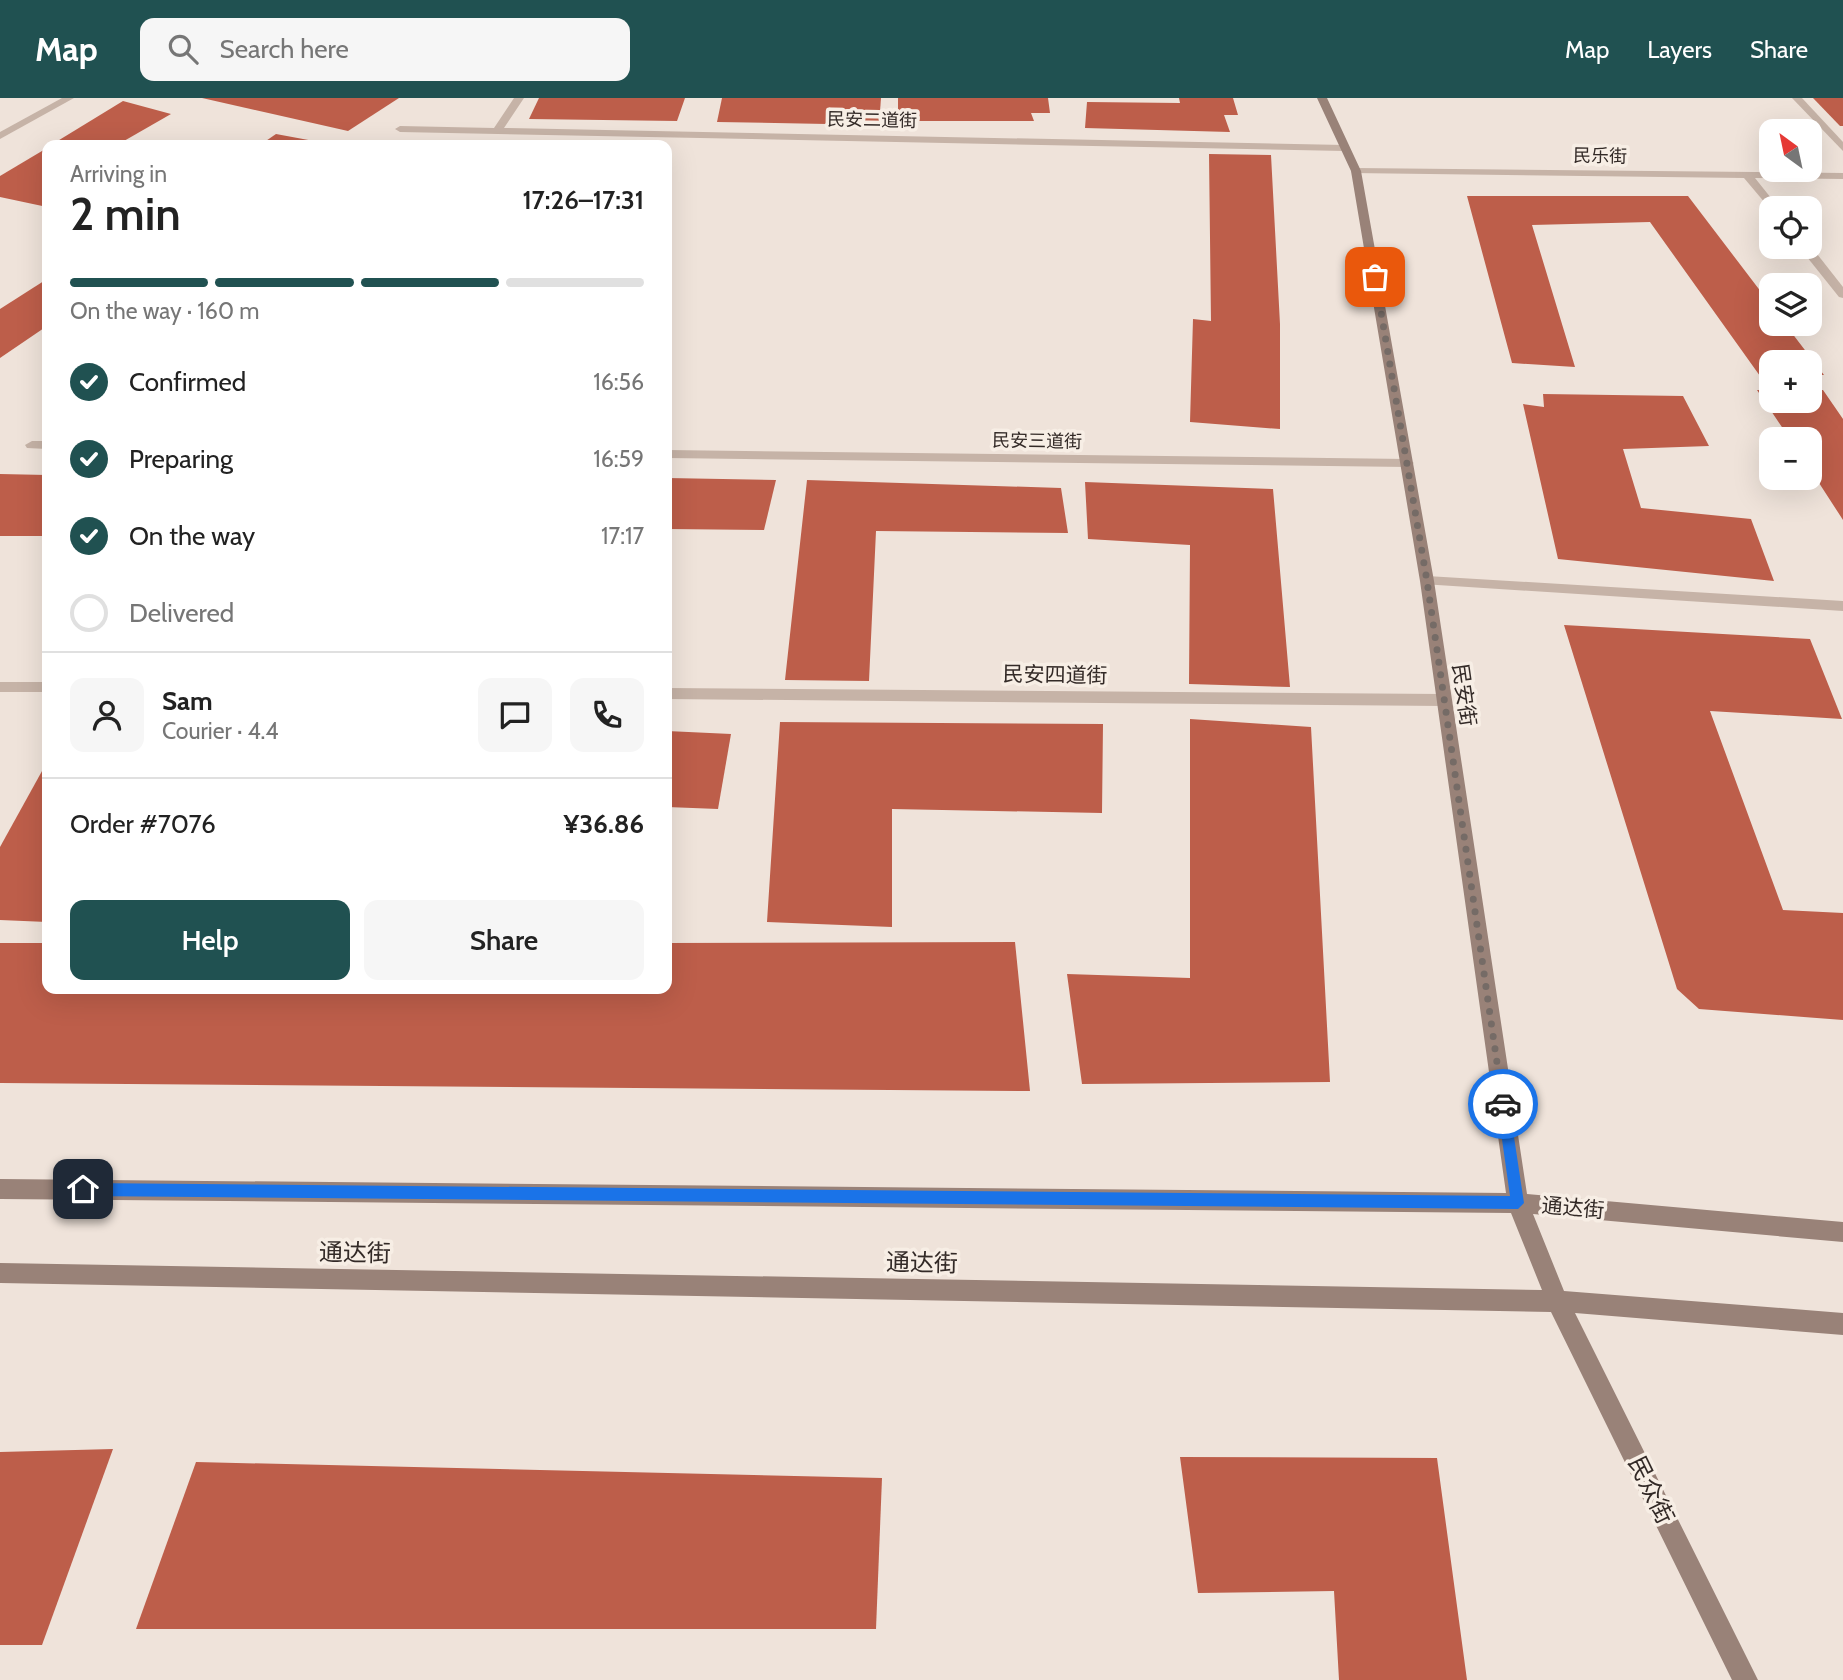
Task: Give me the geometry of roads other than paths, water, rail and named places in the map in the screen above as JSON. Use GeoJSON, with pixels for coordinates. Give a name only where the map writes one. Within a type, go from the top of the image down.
{"type":"FeatureCollection","features":[{"type":"Feature","properties":{"kind":"main road","name":"民安街"},"geometry":{"type":"LineString","coordinates":[[1322,98],[1356,171],[1427,581],[1518,1203],[1557,1301]]}},
{"type":"Feature","properties":{"kind":"main road","name":"通达街"},"geometry":{"type":"LineString","coordinates":[[0,1189],[1518,1203],[1843,1232]]}},
{"type":"Feature","properties":{"kind":"main road","name":"通达街"},"geometry":{"type":"LineString","coordinates":[[0,1273],[1557,1301],[1843,1324]]}},
{"type":"Feature","properties":{"kind":"main road","name":"民众街"},"geometry":{"type":"LineString","coordinates":[[1557,1301],[1745,1680]]}},
{"type":"Feature","properties":{"kind":"street"},"geometry":{"type":"LineString","coordinates":[[0,136],[69,98]]}},
{"type":"Feature","properties":{"kind":"street"},"geometry":{"type":"LineString","coordinates":[[498,130],[519,98]]}},
{"type":"Feature","properties":{"kind":"street"},"geometry":{"type":"LineString","coordinates":[[1797,98],[1843,148]]}},
{"type":"Feature","properties":{"kind":"street","name":"民安二道街"},"geometry":{"type":"LineString","coordinates":[[400,129],[1344,148]]}},
{"type":"Feature","properties":{"kind":"street","name":"民乐街"},"geometry":{"type":"LineString","coordinates":[[1356,171],[1843,176]]}},
{"type":"Feature","properties":{"kind":"street"},"geometry":{"type":"LineString","coordinates":[[1748,176],[1764,196]]}},
{"type":"Feature","properties":{"kind":"street"},"geometry":{"type":"LineString","coordinates":[[1814,259],[1843,295]]}},
{"type":"Feature","properties":{"kind":"street"},"geometry":{"type":"LineString","coordinates":[[32,445],[42,445]]}},
{"type":"Feature","properties":{"kind":"street","name":"民安三道街"},"geometry":{"type":"LineString","coordinates":[[672,454],[1407,463]]}},
{"type":"Feature","properties":{"kind":"street"},"geometry":{"type":"LineString","coordinates":[[1427,581],[1843,606]]}},
{"type":"Feature","properties":{"kind":"street"},"geometry":{"type":"LineString","coordinates":[[0,687],[42,687]]}},
{"type":"Feature","properties":{"kind":"street","name":"民安四道街"},"geometry":{"type":"LineString","coordinates":[[672,693],[1443,700]]}}]}
